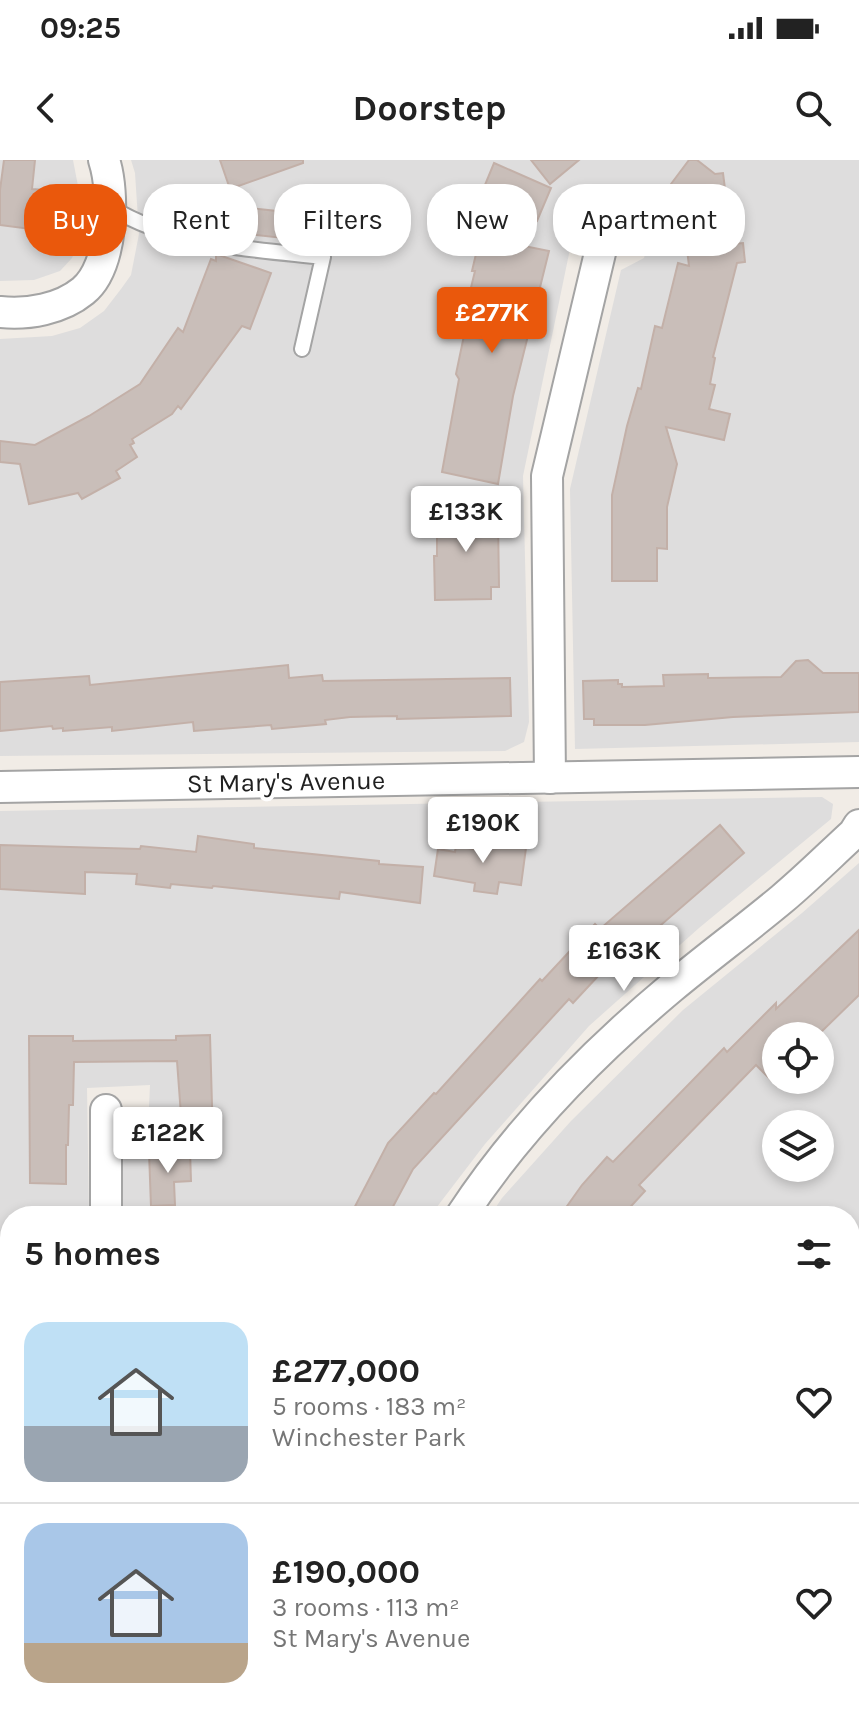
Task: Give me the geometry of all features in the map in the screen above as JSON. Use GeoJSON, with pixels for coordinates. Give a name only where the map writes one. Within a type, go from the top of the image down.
{"type":"FeatureCollection","features":[{"type":"Feature","properties":{"kind":"street"},"geometry":{"type":"LineString","coordinates":[[104,160],[107,184]]}},
{"type":"Feature","properties":{"kind":"street"},"geometry":{"type":"LineString","coordinates":[[0,312],[38,310],[63,304],[86,289],[103,256]]}},
{"type":"Feature","properties":{"kind":"street"},"geometry":{"type":"LineString","coordinates":[[550,778],[547,476],[599,256]]}},
{"type":"Feature","properties":{"kind":"street","name":"St Mary's Avenue"},"geometry":{"type":"LineString","coordinates":[[0,787],[859,772]]}},
{"type":"Feature","properties":{"kind":"street"},"geometry":{"type":"LineString","coordinates":[[467,1206],[483,1182],[541,1113],[606,1046],[671,988],[785,897],[859,825]]}},
{"type":"Feature","properties":{"kind":"street"},"geometry":{"type":"LineString","coordinates":[[106,1110],[106,1206]]}},
{"type":"Feature","properties":{"kind":"lane"},"geometry":{"type":"LineString","coordinates":[[127,218],[210,245],[323,257],[302,349]]}},
{"type":"Feature","properties":{"kind":"shaded area"},"geometry":{"type":"Polygon","coordinates":[[[0,160],[73,160],[78,184],[24,184],[24,256],[72,258],[60,271],[34,280],[0,281],[0,160]]]}},
{"type":"Feature","properties":{"kind":"shaded area"},"geometry":{"type":"Polygon","coordinates":[[[131,160],[859,160],[859,742],[575,749],[570,489],[621,270],[645,256],[745,256],[745,184],[553,184],[553,256],[569,256],[523,476],[529,722],[524,742],[505,751],[0,756],[0,339],[52,336],[80,328],[104,311],[131,275],[139,234],[135,173],[131,160]]]}},
{"type":"Feature","properties":{"kind":"shaded area"},"geometry":{"type":"Polygon","coordinates":[[[822,797],[833,804],[831,819],[699,928],[589,1026],[485,1144],[438,1206],[123,1206],[123,1150],[148,1130],[150,1085],[87,1088],[89,1206],[0,1206],[0,811],[822,797]]]}},
{"type":"Feature","properties":{"kind":"shaded area"},"geometry":{"type":"Polygon","coordinates":[[[859,863],[859,1206],[497,1206],[571,1121],[683,1010],[859,863]]]}},
{"type":"Feature","properties":{"kind":"building"},"geometry":{"type":"Polygon","coordinates":[[[4,160],[35,160],[33,184],[24,184],[24,228],[0,225],[4,160]]]}},
{"type":"Feature","properties":{"kind":"building"},"geometry":{"type":"Polygon","coordinates":[[[220,160],[303,160],[303,163],[244,184],[228,184],[220,160]]]}},
{"type":"Feature","properties":{"kind":"building"},"geometry":{"type":"Polygon","coordinates":[[[531,160],[579,160],[550,184],[531,160]]]}},
{"type":"Feature","properties":{"kind":"building"},"geometry":{"type":"Polygon","coordinates":[[[689,160],[697,160],[715,174],[723,173],[724,184],[671,184],[689,160]]]}},
{"type":"Feature","properties":{"kind":"building"},"geometry":{"type":"Polygon","coordinates":[[[494,163],[551,188],[537,221],[537,184],[485,184],[494,163]]]}},
{"type":"Feature","properties":{"kind":"building"},"geometry":{"type":"Polygon","coordinates":[[[258,209],[274,211],[274,237],[258,235],[258,209]]]}},
{"type":"Feature","properties":{"kind":"building"},"geometry":{"type":"Polygon","coordinates":[[[537,249],[549,251],[513,396],[498,484],[442,472],[459,379],[456,374],[466,326],[462,325],[475,271],[472,271],[476,256],[537,256],[537,249]]]}},
{"type":"Feature","properties":{"kind":"building"},"geometry":{"type":"Polygon","coordinates":[[[216,256],[222,256],[271,273],[250,329],[242,326],[181,409],[178,406],[172,414],[132,439],[134,443],[130,445],[137,457],[116,471],[120,478],[82,499],[78,493],[29,504],[20,464],[0,462],[0,441],[35,445],[140,384],[178,328],[183,332],[211,259],[216,261],[216,256]]]}},
{"type":"Feature","properties":{"kind":"building"},"geometry":{"type":"Polygon","coordinates":[[[688,256],[744,256],[745,262],[737,263],[713,357],[710,384],[715,385],[709,409],[730,414],[724,440],[666,427],[677,464],[667,507],[667,549],[657,548],[657,581],[612,581],[612,495],[627,426],[638,388],[641,389],[655,326],[662,328],[678,263],[689,266],[688,256]]]}},
{"type":"Feature","properties":{"kind":"building"},"geometry":{"type":"Polygon","coordinates":[[[437,507],[493,507],[490,520],[498,519],[499,587],[491,587],[491,599],[435,600],[437,507]]]}},
{"type":"Feature","properties":{"kind":"building"},"geometry":{"type":"Polygon","coordinates":[[[808,660],[823,673],[859,673],[859,712],[733,717],[645,725],[594,725],[594,719],[584,719],[583,681],[618,680],[622,687],[664,686],[663,675],[781,677],[796,661],[808,660]]]}},
{"type":"Feature","properties":{"kind":"building"},"geometry":{"type":"Polygon","coordinates":[[[288,665],[289,678],[322,675],[323,681],[510,678],[511,716],[350,717],[325,720],[326,724],[272,729],[271,725],[194,731],[193,722],[112,731],[112,727],[63,731],[63,728],[53,729],[52,726],[0,731],[0,682],[89,676],[90,685],[288,665]]]}},
{"type":"Feature","properties":{"kind":"building"},"geometry":{"type":"Polygon","coordinates":[[[720,825],[744,853],[631,951],[626,946],[573,1003],[569,999],[413,1169],[393,1206],[355,1206],[388,1143],[540,979],[542,981],[595,924],[600,929],[720,825]]]}},
{"type":"Feature","properties":{"kind":"building"},"geometry":{"type":"Polygon","coordinates":[[[198,836],[254,844],[254,848],[423,867],[420,903],[340,892],[339,899],[213,886],[171,884],[170,888],[136,884],[137,874],[85,872],[85,894],[0,889],[0,845],[140,849],[141,846],[196,852],[198,836]]]}},
{"type":"Feature","properties":{"kind":"building"},"geometry":{"type":"Polygon","coordinates":[[[481,838],[500,841],[500,845],[526,848],[521,885],[499,882],[497,894],[474,891],[475,883],[434,876],[438,849],[455,852],[456,846],[479,850],[481,838]]]}},
{"type":"Feature","properties":{"kind":"building"},"geometry":{"type":"Polygon","coordinates":[[[859,930],[859,995],[831,1022],[762,1022],[762,1071],[756,1065],[639,1185],[645,1191],[631,1206],[567,1206],[607,1157],[613,1162],[724,1048],[727,1052],[776,1003],[776,1009],[859,930]]]}},
{"type":"Feature","properties":{"kind":"building"},"geometry":{"type":"Polygon","coordinates":[[[210,1035],[213,1141],[183,1142],[177,1061],[74,1062],[73,1105],[69,1105],[66,1145],[66,1184],[30,1183],[29,1036],[73,1036],[73,1041],[176,1040],[176,1036],[210,1035]]]}},
{"type":"Feature","properties":{"kind":"building"},"geometry":{"type":"Polygon","coordinates":[[[190,1150],[191,1181],[174,1182],[175,1205],[151,1206],[149,1152],[190,1150]]]}}]}
